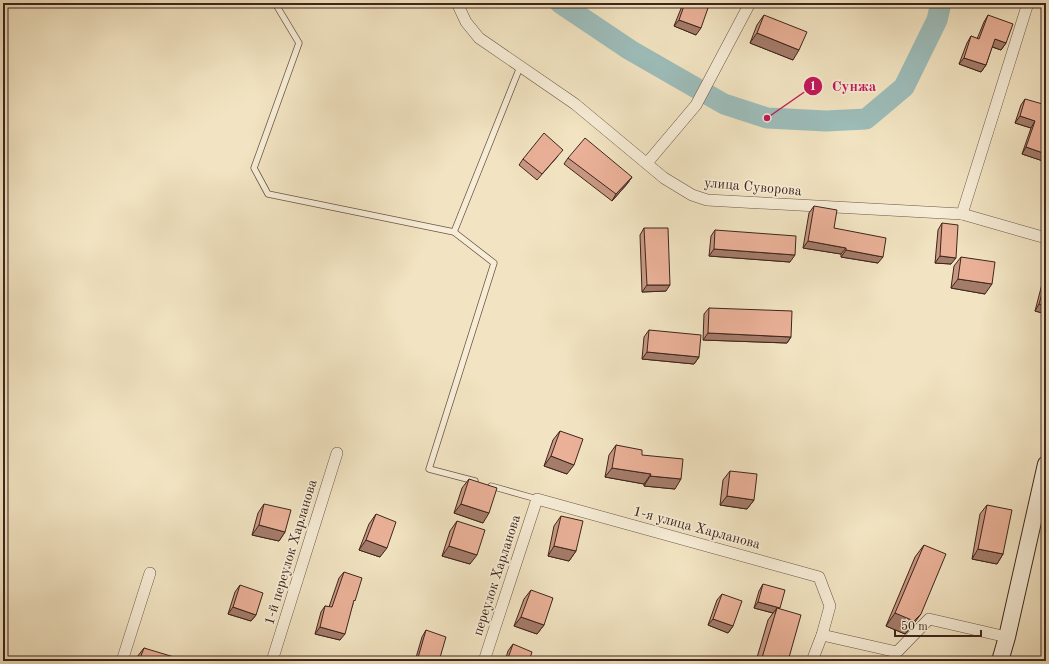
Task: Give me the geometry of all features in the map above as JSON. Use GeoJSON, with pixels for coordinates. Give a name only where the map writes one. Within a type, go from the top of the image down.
{"type":"FeatureCollection","features":[{"type":"Feature","properties":{"kind":"street","name":"улица Суворова"},"geometry":{"type":"LineString","coordinates":[[457,3],[466,22],[479,38],[575,104],[664,178],[692,195],[707,200],[962,214],[1046,238]]}},
{"type":"Feature","properties":{"kind":"street"},"geometry":{"type":"LineString","coordinates":[[647,163],[696,105],[750,3]]}},
{"type":"Feature","properties":{"kind":"street"},"geometry":{"type":"LineString","coordinates":[[962,214],[1028,3]]}},
{"type":"Feature","properties":{"kind":"street","name":"1-й переулок Харланова"},"geometry":{"type":"LineString","coordinates":[[272,661],[337,453]]}},
{"type":"Feature","properties":{"kind":"street"},"geometry":{"type":"LineString","coordinates":[[1000,661],[1007,637],[1046,464]]}},
{"type":"Feature","properties":{"kind":"street","name":"1-я улица Харланова"},"geometry":{"type":"LineString","coordinates":[[537,499],[819,576],[830,606],[822,634]]}},
{"type":"Feature","properties":{"kind":"street","name":"переулок Харланова"},"geometry":{"type":"LineString","coordinates":[[484,661],[537,499]]}},
{"type":"Feature","properties":{"kind":"street"},"geometry":{"type":"LineString","coordinates":[[122,661],[150,572]]}},
{"type":"Feature","properties":{"kind":"street"},"geometry":{"type":"LineString","coordinates":[[812,661],[822,634],[896,652],[930,619],[1007,637]]}},
{"type":"Feature","properties":{"kind":"lane"},"geometry":{"type":"LineString","coordinates":[[276,3],[299,43],[254,168],[268,194],[454,232],[494,263],[429,469],[537,499]]}},
{"type":"Feature","properties":{"kind":"lane"},"geometry":{"type":"LineString","coordinates":[[454,232],[520,67]]}},
{"type":"Feature","properties":{"kind":"building"},"geometry":{"type":"Polygon","coordinates":[[[685,3],[695,3],[708,8],[701,28],[679,20],[685,3]]]}},
{"type":"Feature","properties":{"kind":"building"},"geometry":{"type":"Polygon","coordinates":[[[764,15],[807,32],[799,50],[757,33],[764,15]]]}},
{"type":"Feature","properties":{"kind":"building"},"geometry":{"type":"Polygon","coordinates":[[[988,15],[1013,24],[1006,43],[995,39],[986,65],[964,58],[971,36],[979,39],[988,15]]]}},
{"type":"Feature","properties":{"kind":"building"},"geometry":{"type":"Polygon","coordinates":[[[1025,99],[1046,105],[1046,154],[1026,147],[1035,121],[1020,116],[1025,99]]]}},
{"type":"Feature","properties":{"kind":"building"},"geometry":{"type":"Polygon","coordinates":[[[544,133],[563,150],[542,174],[523,159],[544,133]]]}},
{"type":"Feature","properties":{"kind":"building"},"geometry":{"type":"Polygon","coordinates":[[[585,138],[632,177],[616,194],[568,158],[585,138]]]}},
{"type":"Feature","properties":{"kind":"building"},"geometry":{"type":"Polygon","coordinates":[[[814,206],[837,210],[834,228],[886,238],[883,257],[808,241],[814,206]]]}},
{"type":"Feature","properties":{"kind":"building"},"geometry":{"type":"Polygon","coordinates":[[[942,223],[958,225],[956,258],[940,256],[942,223]]]}},
{"type":"Feature","properties":{"kind":"building"},"geometry":{"type":"Polygon","coordinates":[[[644,228],[668,228],[670,285],[647,285],[644,228]]]}},
{"type":"Feature","properties":{"kind":"building"},"geometry":{"type":"Polygon","coordinates":[[[715,230],[796,236],[795,255],[714,249],[715,230]]]}},
{"type":"Feature","properties":{"kind":"building"},"geometry":{"type":"Polygon","coordinates":[[[961,257],[995,262],[992,284],[958,279],[961,257]]]}},
{"type":"Feature","properties":{"kind":"building"},"geometry":{"type":"Polygon","coordinates":[[[1046,280],[1046,306],[1039,304],[1046,280]]]}},
{"type":"Feature","properties":{"kind":"building"},"geometry":{"type":"Polygon","coordinates":[[[709,308],[792,311],[791,337],[708,333],[709,308]]]}},
{"type":"Feature","properties":{"kind":"building"},"geometry":{"type":"Polygon","coordinates":[[[649,330],[701,335],[699,357],[647,352],[649,330]]]}},
{"type":"Feature","properties":{"kind":"building"},"geometry":{"type":"Polygon","coordinates":[[[560,431],[583,439],[574,465],[551,456],[560,431]]]}},
{"type":"Feature","properties":{"kind":"building"},"geometry":{"type":"Polygon","coordinates":[[[616,445],[642,450],[642,455],[683,459],[681,479],[650,476],[651,474],[612,468],[616,445]]]}},
{"type":"Feature","properties":{"kind":"building"},"geometry":{"type":"Polygon","coordinates":[[[730,471],[757,474],[754,500],[727,496],[730,471]]]}},
{"type":"Feature","properties":{"kind":"building"},"geometry":{"type":"Polygon","coordinates":[[[469,479],[497,488],[489,513],[461,504],[469,479]]]}},
{"type":"Feature","properties":{"kind":"building"},"geometry":{"type":"Polygon","coordinates":[[[264,504],[291,510],[285,532],[259,525],[264,504]]]}},
{"type":"Feature","properties":{"kind":"building"},"geometry":{"type":"Polygon","coordinates":[[[987,505],[1012,510],[1003,554],[978,549],[987,505]]]}},
{"type":"Feature","properties":{"kind":"building"},"geometry":{"type":"Polygon","coordinates":[[[376,514],[396,522],[387,548],[366,540],[376,514]]]}},
{"type":"Feature","properties":{"kind":"building"},"geometry":{"type":"Polygon","coordinates":[[[561,516],[583,521],[576,551],[554,546],[561,516]]]}},
{"type":"Feature","properties":{"kind":"building"},"geometry":{"type":"Polygon","coordinates":[[[457,521],[485,530],[477,555],[449,546],[457,521]]]}},
{"type":"Feature","properties":{"kind":"building"},"geometry":{"type":"Polygon","coordinates":[[[924,545],[946,554],[921,614],[914,621],[895,613],[924,545]]]}},
{"type":"Feature","properties":{"kind":"building"},"geometry":{"type":"Polygon","coordinates":[[[344,572],[362,578],[355,601],[354,600],[345,634],[320,627],[325,606],[332,607],[344,572]]]}},
{"type":"Feature","properties":{"kind":"building"},"geometry":{"type":"Polygon","coordinates":[[[763,584],[785,590],[780,608],[758,602],[763,584]]]}},
{"type":"Feature","properties":{"kind":"building"},"geometry":{"type":"Polygon","coordinates":[[[240,585],[263,593],[256,615],[233,607],[240,585]]]}},
{"type":"Feature","properties":{"kind":"building"},"geometry":{"type":"Polygon","coordinates":[[[531,590],[553,598],[544,625],[521,617],[531,590]]]}},
{"type":"Feature","properties":{"kind":"building"},"geometry":{"type":"Polygon","coordinates":[[[722,594],[742,601],[733,626],[713,619],[722,594]]]}},
{"type":"Feature","properties":{"kind":"building"},"geometry":{"type":"Polygon","coordinates":[[[777,608],[801,615],[788,661],[761,661],[777,608]]]}},
{"type":"Feature","properties":{"kind":"building"},"geometry":{"type":"Polygon","coordinates":[[[426,630],[446,637],[439,661],[417,661],[426,630]]]}},
{"type":"Feature","properties":{"kind":"building"},"geometry":{"type":"Polygon","coordinates":[[[513,644],[532,652],[529,661],[507,661],[513,644]]]}},
{"type":"Feature","properties":{"kind":"building"},"geometry":{"type":"Polygon","coordinates":[[[144,648],[174,657],[172,661],[139,661],[144,648]]]}},
{"type":"Feature","properties":{"kind":"waterway"},"geometry":{"type":"LineString","coordinates":[[560,3],[630,50],[724,104],[767,118],[826,121],[866,119],[904,87],[937,20],[941,3]]}},
{"type":"Feature","properties":{"kind":"place","name":"Сунжа"},"geometry":{"type":"Point","coordinates":[767,118]}}]}
